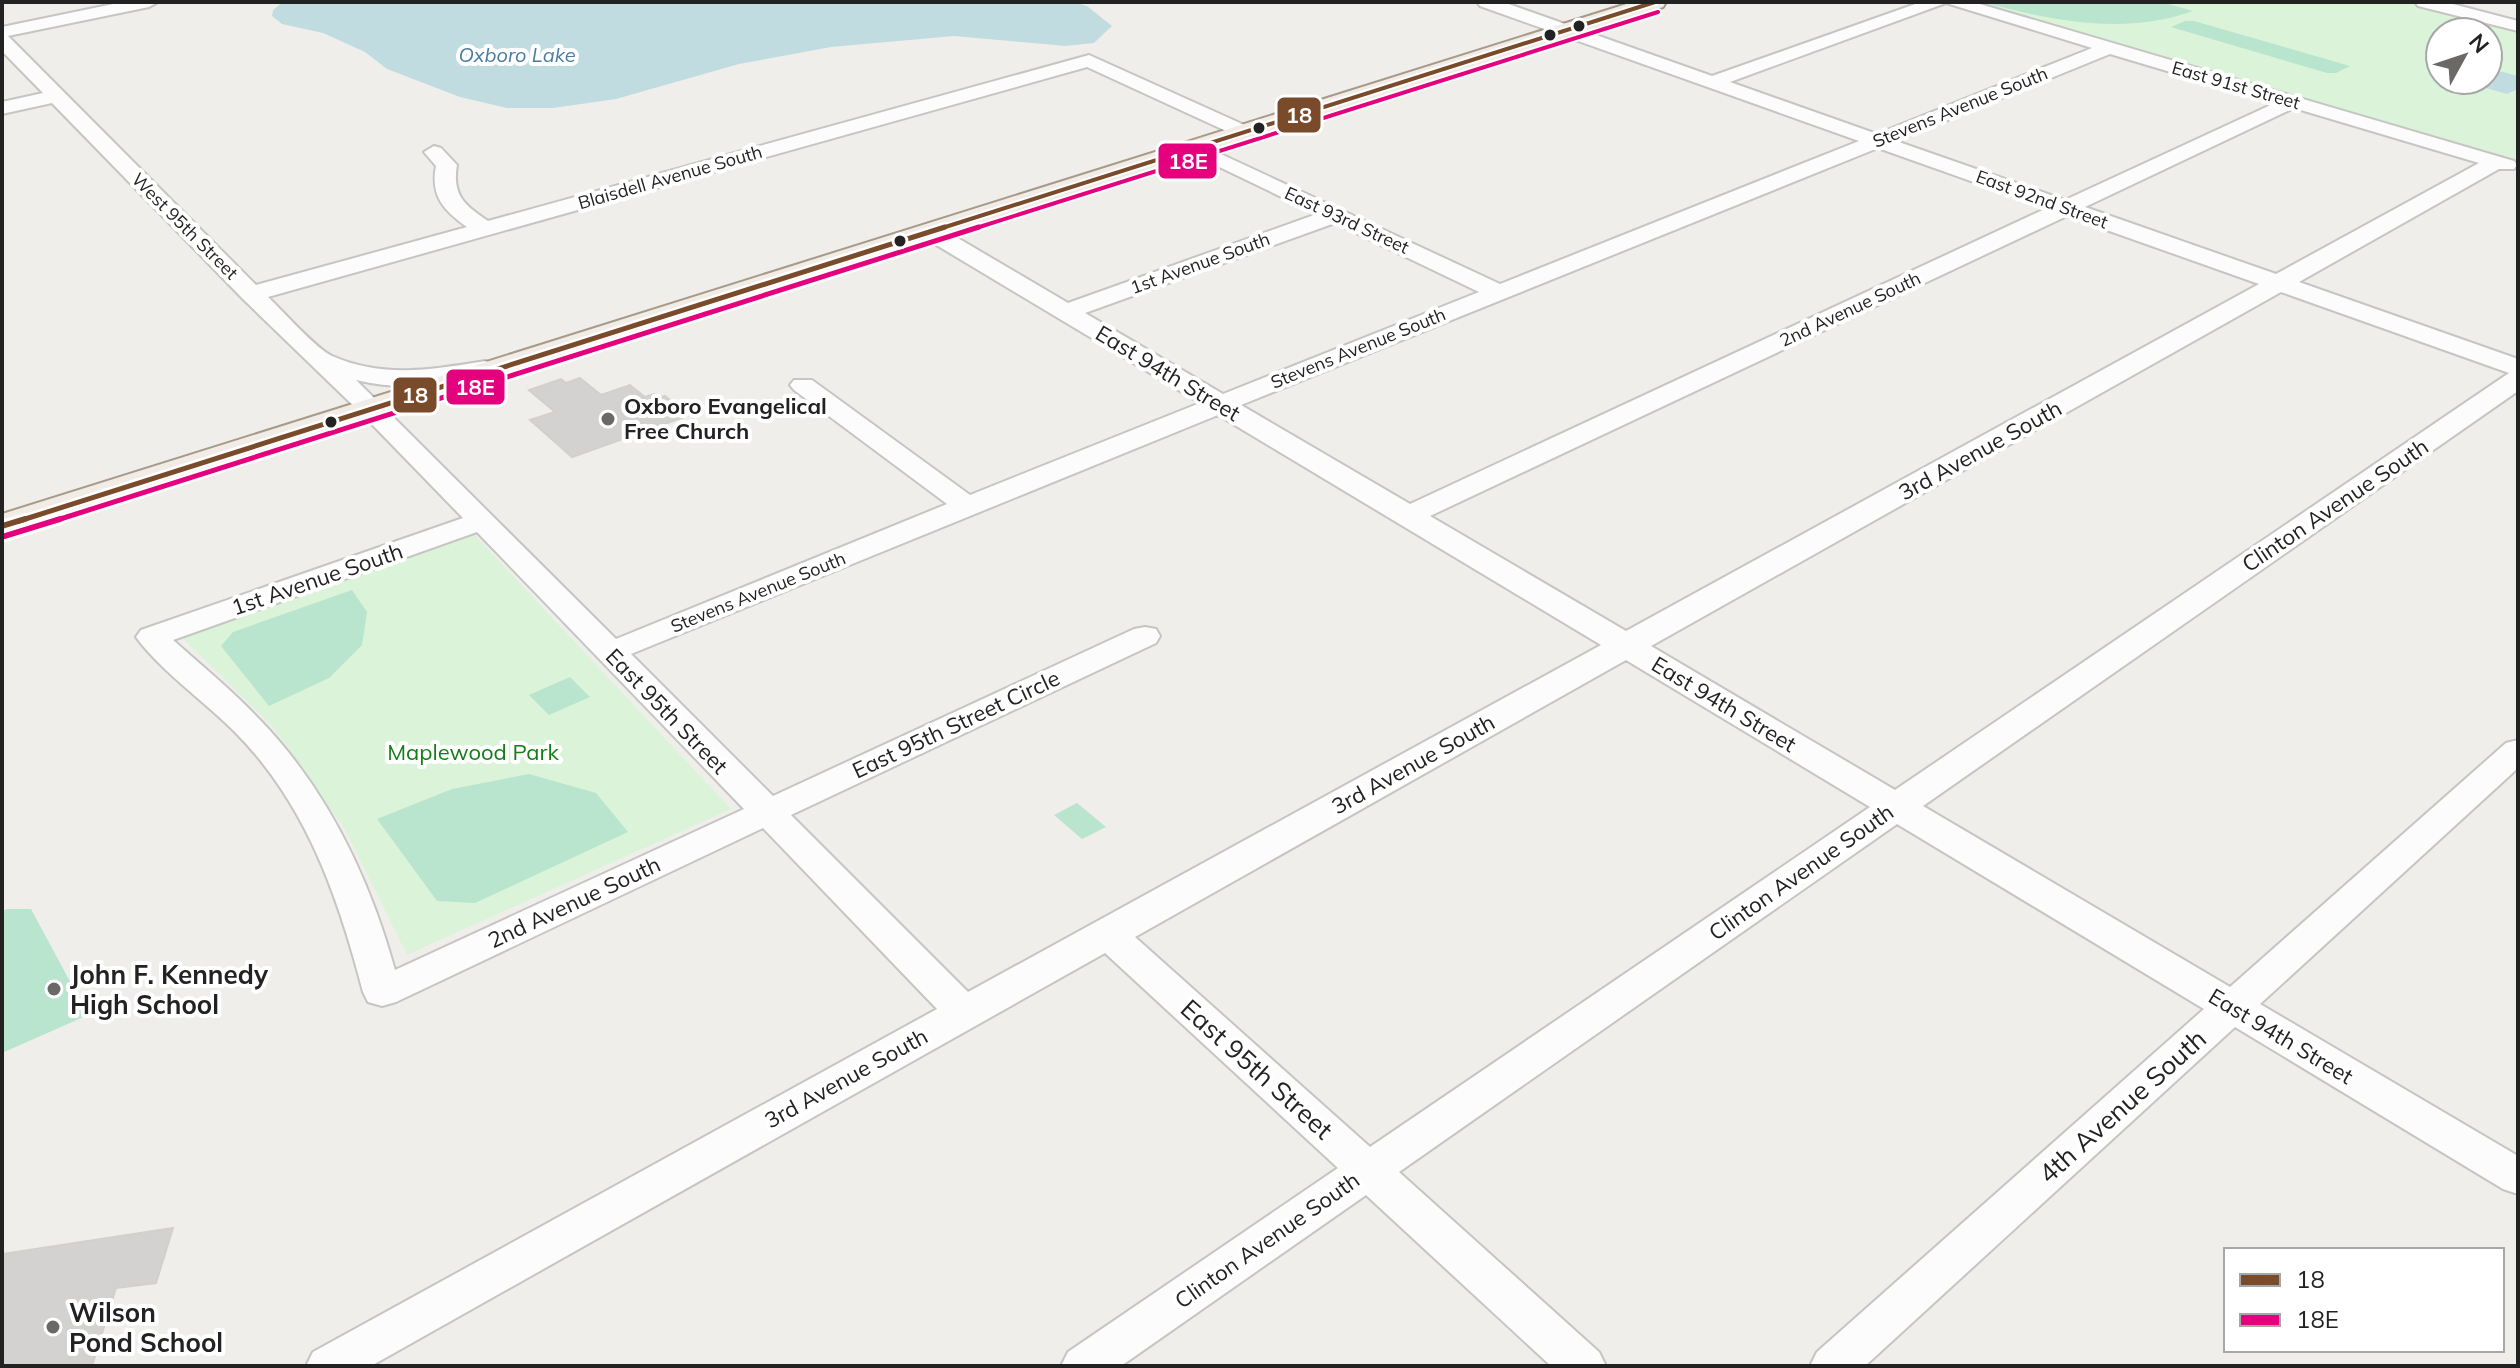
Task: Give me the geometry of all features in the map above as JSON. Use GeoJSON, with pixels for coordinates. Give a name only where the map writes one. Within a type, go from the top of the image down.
{"type":"FeatureCollection","features":[{"type":"Feature","properties":{"kind":"main road"},"geometry":{"type":"LineString","coordinates":[[2,526],[1655,2]]}},
{"type":"Feature","properties":{"kind":"street"},"geometry":{"type":"LineString","coordinates":[[2,32],[149,2]]}},
{"type":"Feature","properties":{"kind":"street","name":"East 92nd Street"},"geometry":{"type":"LineString","coordinates":[[1486,2],[2518,368]]}},
{"type":"Feature","properties":{"kind":"street"},"geometry":{"type":"LineString","coordinates":[[1712,82],[1938,2]]}},
{"type":"Feature","properties":{"kind":"street","name":"East 91st Street"},"geometry":{"type":"LineString","coordinates":[[1954,2],[2508,165]]}},
{"type":"Feature","properties":{"kind":"street"},"geometry":{"type":"LineString","coordinates":[[2424,2],[2518,26]]}},
{"type":"Feature","properties":{"kind":"street"},"geometry":{"type":"LineString","coordinates":[[2471,14],[2496,2]]}},
{"type":"Feature","properties":{"kind":"street","name":"West 95th Street"},"geometry":{"type":"LineString","coordinates":[[2,40],[251,294],[372,409]]}},
{"type":"Feature","properties":{"kind":"street","name":"Stevens Avenue South"},"geometry":{"type":"LineString","coordinates":[[610,652],[2109,48]]}},
{"type":"Feature","properties":{"kind":"street","name":"Blaisdell Avenue South"},"geometry":{"type":"LineString","coordinates":[[251,294],[1089,61],[1244,132]]}},
{"type":"Feature","properties":{"kind":"street"},"geometry":{"type":"LineString","coordinates":[[2,108],[56,96]]}},
{"type":"Feature","properties":{"kind":"street","name":"2nd Avenue South"},"geometry":{"type":"LineString","coordinates":[[1408,516],[2292,102]]}},
{"type":"Feature","properties":{"kind":"street","name":"East 93rd Street"},"geometry":{"type":"LineString","coordinates":[[1195,148],[1498,292]]}},
{"type":"Feature","properties":{"kind":"street"},"geometry":{"type":"LineString","coordinates":[[434,152],[447,165],[443,180],[446,197],[484,229]]}},
{"type":"Feature","properties":{"kind":"street","name":"3rd Avenue South"},"geometry":{"type":"LineString","coordinates":[[333,1365],[2279,283],[2508,165]]}},
{"type":"Feature","properties":{"kind":"street","name":"1st Avenue South"},"geometry":{"type":"LineString","coordinates":[[1065,312],[1336,215]]}},
{"type":"Feature","properties":{"kind":"street","name":"East 94th Street"},"geometry":{"type":"LineString","coordinates":[[931,232],[2518,1177]]}},
{"type":"Feature","properties":{"kind":"street"},"geometry":{"type":"LineString","coordinates":[[316,357],[378,379],[425,379],[508,366]]}},
{"type":"Feature","properties":{"kind":"street","name":"Clinton Avenue South"},"geometry":{"type":"LineString","coordinates":[[1084,1366],[2518,379]]}},
{"type":"Feature","properties":{"kind":"street"},"geometry":{"type":"LineString","coordinates":[[803,385],[967,506]]}},
{"type":"Feature","properties":{"kind":"street","name":"East 95th Street"},"geometry":{"type":"LineString","coordinates":[[372,409],[964,1012]]}},
{"type":"Feature","properties":{"kind":"street","name":"1st Avenue South"},"geometry":{"type":"LineString","coordinates":[[382,992],[360,911],[329,841],[292,780],[248,726],[152,637],[482,521]]}},
{"type":"Feature","properties":{"kind":"street","name":"East 95th Street Circle"},"geometry":{"type":"LineString","coordinates":[[766,813],[1145,636]]}},
{"type":"Feature","properties":{"kind":"street","name":"4th Avenue South"},"geometry":{"type":"LineString","coordinates":[[1833,1366],[2518,750]]}},
{"type":"Feature","properties":{"kind":"street","name":"2nd Avenue South"},"geometry":{"type":"LineString","coordinates":[[382,992],[766,813]]}},
{"type":"Feature","properties":{"kind":"street","name":"East 95th Street"},"geometry":{"type":"LineString","coordinates":[[1107,933],[1583,1366]]}},
{"type":"Feature","properties":{"kind":"green space"},"geometry":{"type":"Polygon","coordinates":[[[1976,2],[2405,2],[2460,16],[2424,16],[2424,96],[2504,96],[2504,27],[2518,31],[2518,161],[1976,2]]]}},
{"type":"Feature","properties":{"kind":"green space"},"geometry":{"type":"Polygon","coordinates":[[[1981,2],[2161,2],[2193,11],[2140,23],[2087,23],[2034,15],[1981,2]]]}},
{"type":"Feature","properties":{"kind":"green space"},"geometry":{"type":"Polygon","coordinates":[[[2185,21],[2350,66],[2336,73],[2327,73],[2171,27],[2185,21]]]}},
{"type":"Feature","properties":{"kind":"green space","name":"Maplewood Park"},"geometry":{"type":"Polygon","coordinates":[[[471,531],[731,809],[407,955],[345,830],[273,727],[179,635],[471,531]]]}},
{"type":"Feature","properties":{"kind":"green space"},"geometry":{"type":"Polygon","coordinates":[[[352,590],[367,612],[362,645],[329,678],[269,706],[221,646],[233,632],[352,590]]]}},
{"type":"Feature","properties":{"kind":"green space"},"geometry":{"type":"Polygon","coordinates":[[[570,677],[590,697],[549,715],[529,695],[570,677]]]}},
{"type":"Feature","properties":{"kind":"green space"},"geometry":{"type":"Polygon","coordinates":[[[529,774],[596,793],[628,832],[475,903],[437,901],[377,819],[452,789],[529,774]]]}},
{"type":"Feature","properties":{"kind":"green space"},"geometry":{"type":"Polygon","coordinates":[[[1077,803],[1106,827],[1082,839],[1054,815],[1077,803]]]}},
{"type":"Feature","properties":{"kind":"green space"},"geometry":{"type":"Polygon","coordinates":[[[31,909],[88,1015],[2,1053],[2,911],[31,909]]]}},
{"type":"Feature","properties":{"kind":"water","name":"Oxboro Lake"},"geometry":{"type":"Polygon","coordinates":[[[283,2],[1073,2],[1087,6],[1112,26],[1094,43],[1065,46],[954,36],[831,47],[739,64],[616,99],[553,108],[507,108],[460,97],[387,69],[365,52],[323,33],[282,24],[272,16],[273,10],[283,2]]]}},
{"type":"Feature","properties":{"kind":"water"},"geometry":{"type":"Polygon","coordinates":[[[2504,72],[2518,76],[2518,89],[2504,93],[2504,72]]]}},
{"type":"Feature","properties":{"kind":"building","name":"Oxboro Evangelical Free Church"},"geometry":{"type":"Polygon","coordinates":[[[580,378],[601,395],[630,385],[645,397],[654,394],[665,396],[690,415],[572,457],[530,420],[555,412],[529,390],[561,379],[566,383],[580,378]]]}},
{"type":"Feature","properties":{"kind":"building","name":"Wilson Pond School"},"geometry":{"type":"Polygon","coordinates":[[[173,1228],[156,1283],[116,1288],[92,1366],[2,1366],[2,1254],[173,1228]]]}},
{"type":"Feature","properties":{"kind":"transit line","name":"18"},"geometry":{"type":"LineString","coordinates":[[2,526],[1655,2]]}},
{"type":"Feature","properties":{"kind":"transit line","name":"18E"},"geometry":{"type":"LineString","coordinates":[[5,536],[1658,12]]}},
{"type":"Feature","properties":{"kind":"place","name":"Oxboro Evangelical Free Church"},"geometry":{"type":"Point","coordinates":[608,419]}},
{"type":"Feature","properties":{"kind":"place","name":"John F. Kennedy High School"},"geometry":{"type":"Point","coordinates":[54,989]}},
{"type":"Feature","properties":{"kind":"place","name":"Wilson Pond School"},"geometry":{"type":"Point","coordinates":[53,1327]}}]}
